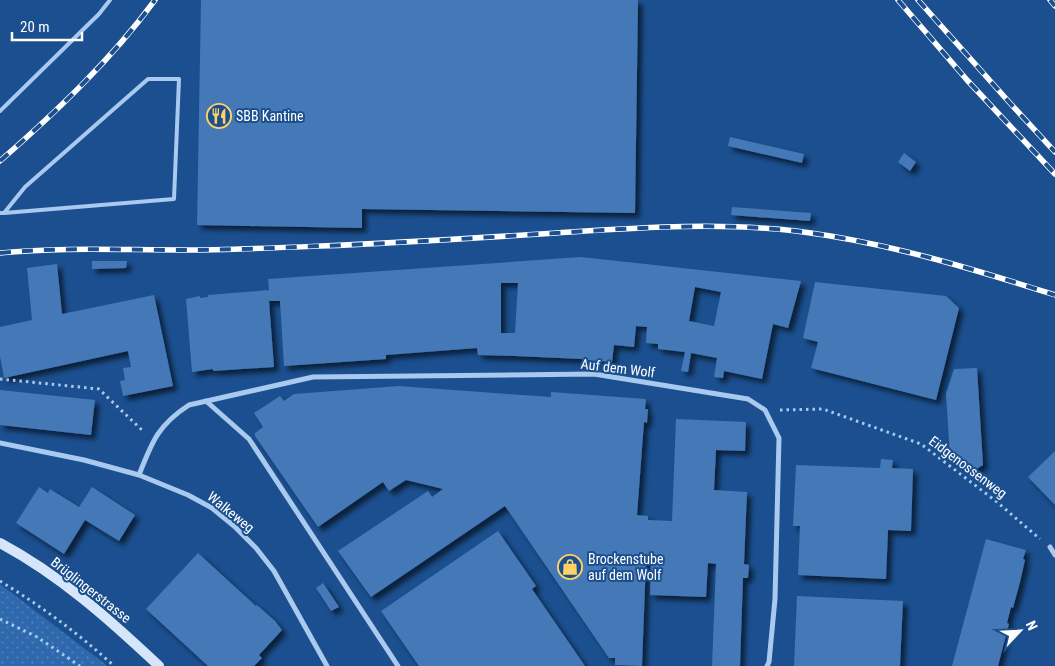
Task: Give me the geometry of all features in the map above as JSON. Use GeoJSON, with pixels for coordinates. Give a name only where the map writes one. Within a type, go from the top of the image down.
{"type":"FeatureCollection","features":[{"type":"Feature","properties":{"kind":"main road","name":"Brüglingerstrasse"},"geometry":{"type":"LineString","coordinates":[[0,543],[77,593],[159,666]]}},
{"type":"Feature","properties":{"kind":"street","name":"Auf dem Wolf"},"geometry":{"type":"LineString","coordinates":[[139,475],[153,441],[163,425],[176,413],[189,405],[313,377],[594,374],[748,399],[765,410]]}},
{"type":"Feature","properties":{"kind":"street"},"geometry":{"type":"LineString","coordinates":[[206,401],[249,439],[398,666]]}},
{"type":"Feature","properties":{"kind":"street"},"geometry":{"type":"LineString","coordinates":[[765,410],[779,438],[775,599],[769,662],[767,666]]}},
{"type":"Feature","properties":{"kind":"street","name":"Walkeweg"},"geometry":{"type":"LineString","coordinates":[[0,443],[84,460],[139,475],[188,494],[212,508],[256,548],[274,571],[326,666]]}},
{"type":"Feature","properties":{"kind":"street"},"geometry":{"type":"LineString","coordinates":[[1050,548],[1055,555]]}},
{"type":"Feature","properties":{"kind":"lane"},"geometry":{"type":"LineString","coordinates":[[0,111],[99,14],[110,0]]}},
{"type":"Feature","properties":{"kind":"lane"},"geometry":{"type":"LineString","coordinates":[[148,79],[179,79],[174,199],[2,213],[25,188],[148,79]]}},
{"type":"Feature","properties":{"kind":"path"},"geometry":{"type":"LineString","coordinates":[[0,379],[98,389],[153,441]]}},
{"type":"Feature","properties":{"kind":"path","name":"Eidgenossenweg"},"geometry":{"type":"LineString","coordinates":[[765,410],[823,410],[921,444],[997,502],[1050,548]]}},
{"type":"Feature","properties":{"kind":"path"},"geometry":{"type":"LineString","coordinates":[[0,581],[34,602],[77,633],[114,666]]}},
{"type":"Feature","properties":{"kind":"path"},"geometry":{"type":"LineString","coordinates":[[0,619],[37,637],[80,666]]}},
{"type":"Feature","properties":{"kind":"shaded area"},"geometry":{"type":"Polygon","coordinates":[[[0,584],[105,664],[107,666],[0,666],[0,584]]]}},
{"type":"Feature","properties":{"kind":"building"},"geometry":{"type":"Polygon","coordinates":[[[201,0],[638,0],[635,213],[362,209],[362,228],[197,225],[201,0]]]}},
{"type":"Feature","properties":{"kind":"building"},"geometry":{"type":"Polygon","coordinates":[[[730,137],[804,154],[802,163],[728,146],[730,137]]]}},
{"type":"Feature","properties":{"kind":"building"},"geometry":{"type":"Polygon","coordinates":[[[904,153],[916,162],[910,171],[898,162],[904,153]]]}},
{"type":"Feature","properties":{"kind":"building"},"geometry":{"type":"Polygon","coordinates":[[[732,207],[811,213],[810,221],[731,215],[732,207]]]}},
{"type":"Feature","properties":{"kind":"building"},"geometry":{"type":"Polygon","coordinates":[[[581,257],[801,281],[788,328],[773,324],[762,379],[724,371],[723,378],[714,377],[717,358],[691,353],[688,372],[681,371],[685,352],[658,349],[658,344],[646,343],[647,327],[636,326],[634,347],[614,345],[612,362],[478,355],[477,348],[386,355],[386,359],[284,366],[280,301],[269,301],[274,367],[213,371],[213,369],[192,372],[186,299],[200,296],[200,298],[208,297],[208,295],[269,290],[268,279],[581,257]],[[501,283],[501,333],[515,333],[518,283],[501,283]],[[695,287],[689,321],[714,326],[721,292],[695,287]]]}},
{"type":"Feature","properties":{"kind":"building"},"geometry":{"type":"Polygon","coordinates":[[[92,261],[127,261],[126,268],[92,269],[92,261]]]}},
{"type":"Feature","properties":{"kind":"building"},"geometry":{"type":"Polygon","coordinates":[[[57,264],[62,314],[154,295],[173,386],[123,396],[120,381],[125,380],[123,368],[131,367],[128,351],[4,378],[0,356],[0,327],[32,320],[27,268],[57,264]]]}},
{"type":"Feature","properties":{"kind":"building"},"geometry":{"type":"Polygon","coordinates":[[[815,282],[946,296],[959,308],[936,400],[811,368],[818,342],[803,338],[815,282]]]}},
{"type":"Feature","properties":{"kind":"building"},"geometry":{"type":"Polygon","coordinates":[[[977,368],[983,465],[975,470],[950,457],[946,394],[954,369],[977,368]]]}},
{"type":"Feature","properties":{"kind":"building"},"geometry":{"type":"Polygon","coordinates":[[[399,386],[551,397],[551,392],[646,399],[645,409],[648,409],[647,423],[644,422],[637,515],[648,516],[648,520],[672,521],[676,419],[746,422],[745,451],[716,450],[714,490],[747,492],[744,564],[749,565],[748,578],[743,578],[740,666],[712,666],[716,564],[708,563],[706,597],[650,595],[651,561],[646,560],[642,666],[615,665],[615,658],[609,658],[505,506],[371,597],[338,551],[428,491],[432,497],[443,489],[406,480],[389,491],[383,482],[318,527],[255,436],[255,433],[263,427],[254,413],[280,396],[284,401],[294,394],[399,386]]]}},
{"type":"Feature","properties":{"kind":"building"},"geometry":{"type":"Polygon","coordinates":[[[0,390],[95,400],[91,435],[0,425],[0,390]]]}},
{"type":"Feature","properties":{"kind":"building"},"geometry":{"type":"Polygon","coordinates":[[[1055,451],[1055,505],[1028,477],[1055,451]]]}},
{"type":"Feature","properties":{"kind":"building"},"geometry":{"type":"Polygon","coordinates":[[[881,459],[893,460],[892,468],[913,469],[911,531],[888,530],[886,579],[798,575],[800,526],[793,526],[796,465],[880,468],[881,459]]]}},
{"type":"Feature","properties":{"kind":"building"},"geometry":{"type":"Polygon","coordinates":[[[39,487],[48,493],[50,489],[79,507],[92,487],[135,515],[119,541],[85,520],[64,554],[16,523],[39,487]]]}},
{"type":"Feature","properties":{"kind":"building"},"geometry":{"type":"Polygon","coordinates":[[[498,531],[536,586],[532,589],[585,666],[419,666],[381,611],[498,531]]]}},
{"type":"Feature","properties":{"kind":"building"},"geometry":{"type":"Polygon","coordinates":[[[986,539],[1026,550],[1020,582],[1013,608],[1011,607],[1007,623],[1009,624],[998,666],[952,666],[986,539]]]}},
{"type":"Feature","properties":{"kind":"building"},"geometry":{"type":"Polygon","coordinates":[[[198,553],[275,621],[282,630],[259,655],[262,658],[254,666],[208,666],[146,609],[198,553]]]}},
{"type":"Feature","properties":{"kind":"building"},"geometry":{"type":"Polygon","coordinates":[[[323,583],[339,607],[331,611],[316,588],[323,583]]]}},
{"type":"Feature","properties":{"kind":"building"},"geometry":{"type":"Polygon","coordinates":[[[797,596],[903,601],[900,666],[794,666],[797,596]]]}},
{"type":"Feature","properties":{"kind":"railway"},"geometry":{"type":"LineString","coordinates":[[0,161],[82,85],[120,44],[155,0]]}},
{"type":"Feature","properties":{"kind":"railway"},"geometry":{"type":"LineString","coordinates":[[898,0],[967,80],[1055,174]]}},
{"type":"Feature","properties":{"kind":"railway"},"geometry":{"type":"LineString","coordinates":[[918,0],[1055,152]]}},
{"type":"Feature","properties":{"kind":"railway"},"geometry":{"type":"LineString","coordinates":[[1050,0],[1055,6]]}},
{"type":"Feature","properties":{"kind":"railway"},"geometry":{"type":"LineString","coordinates":[[0,253],[68,249],[199,250],[268,248],[706,226],[766,228],[829,236],[895,249],[1055,295]]}},
{"type":"Feature","properties":{"kind":"place","name":"SBB Kantine"},"geometry":{"type":"Point","coordinates":[219,116]}},
{"type":"Feature","properties":{"kind":"place","name":"Brockenstube auf dem Wolf"},"geometry":{"type":"Point","coordinates":[570,567]}}]}
